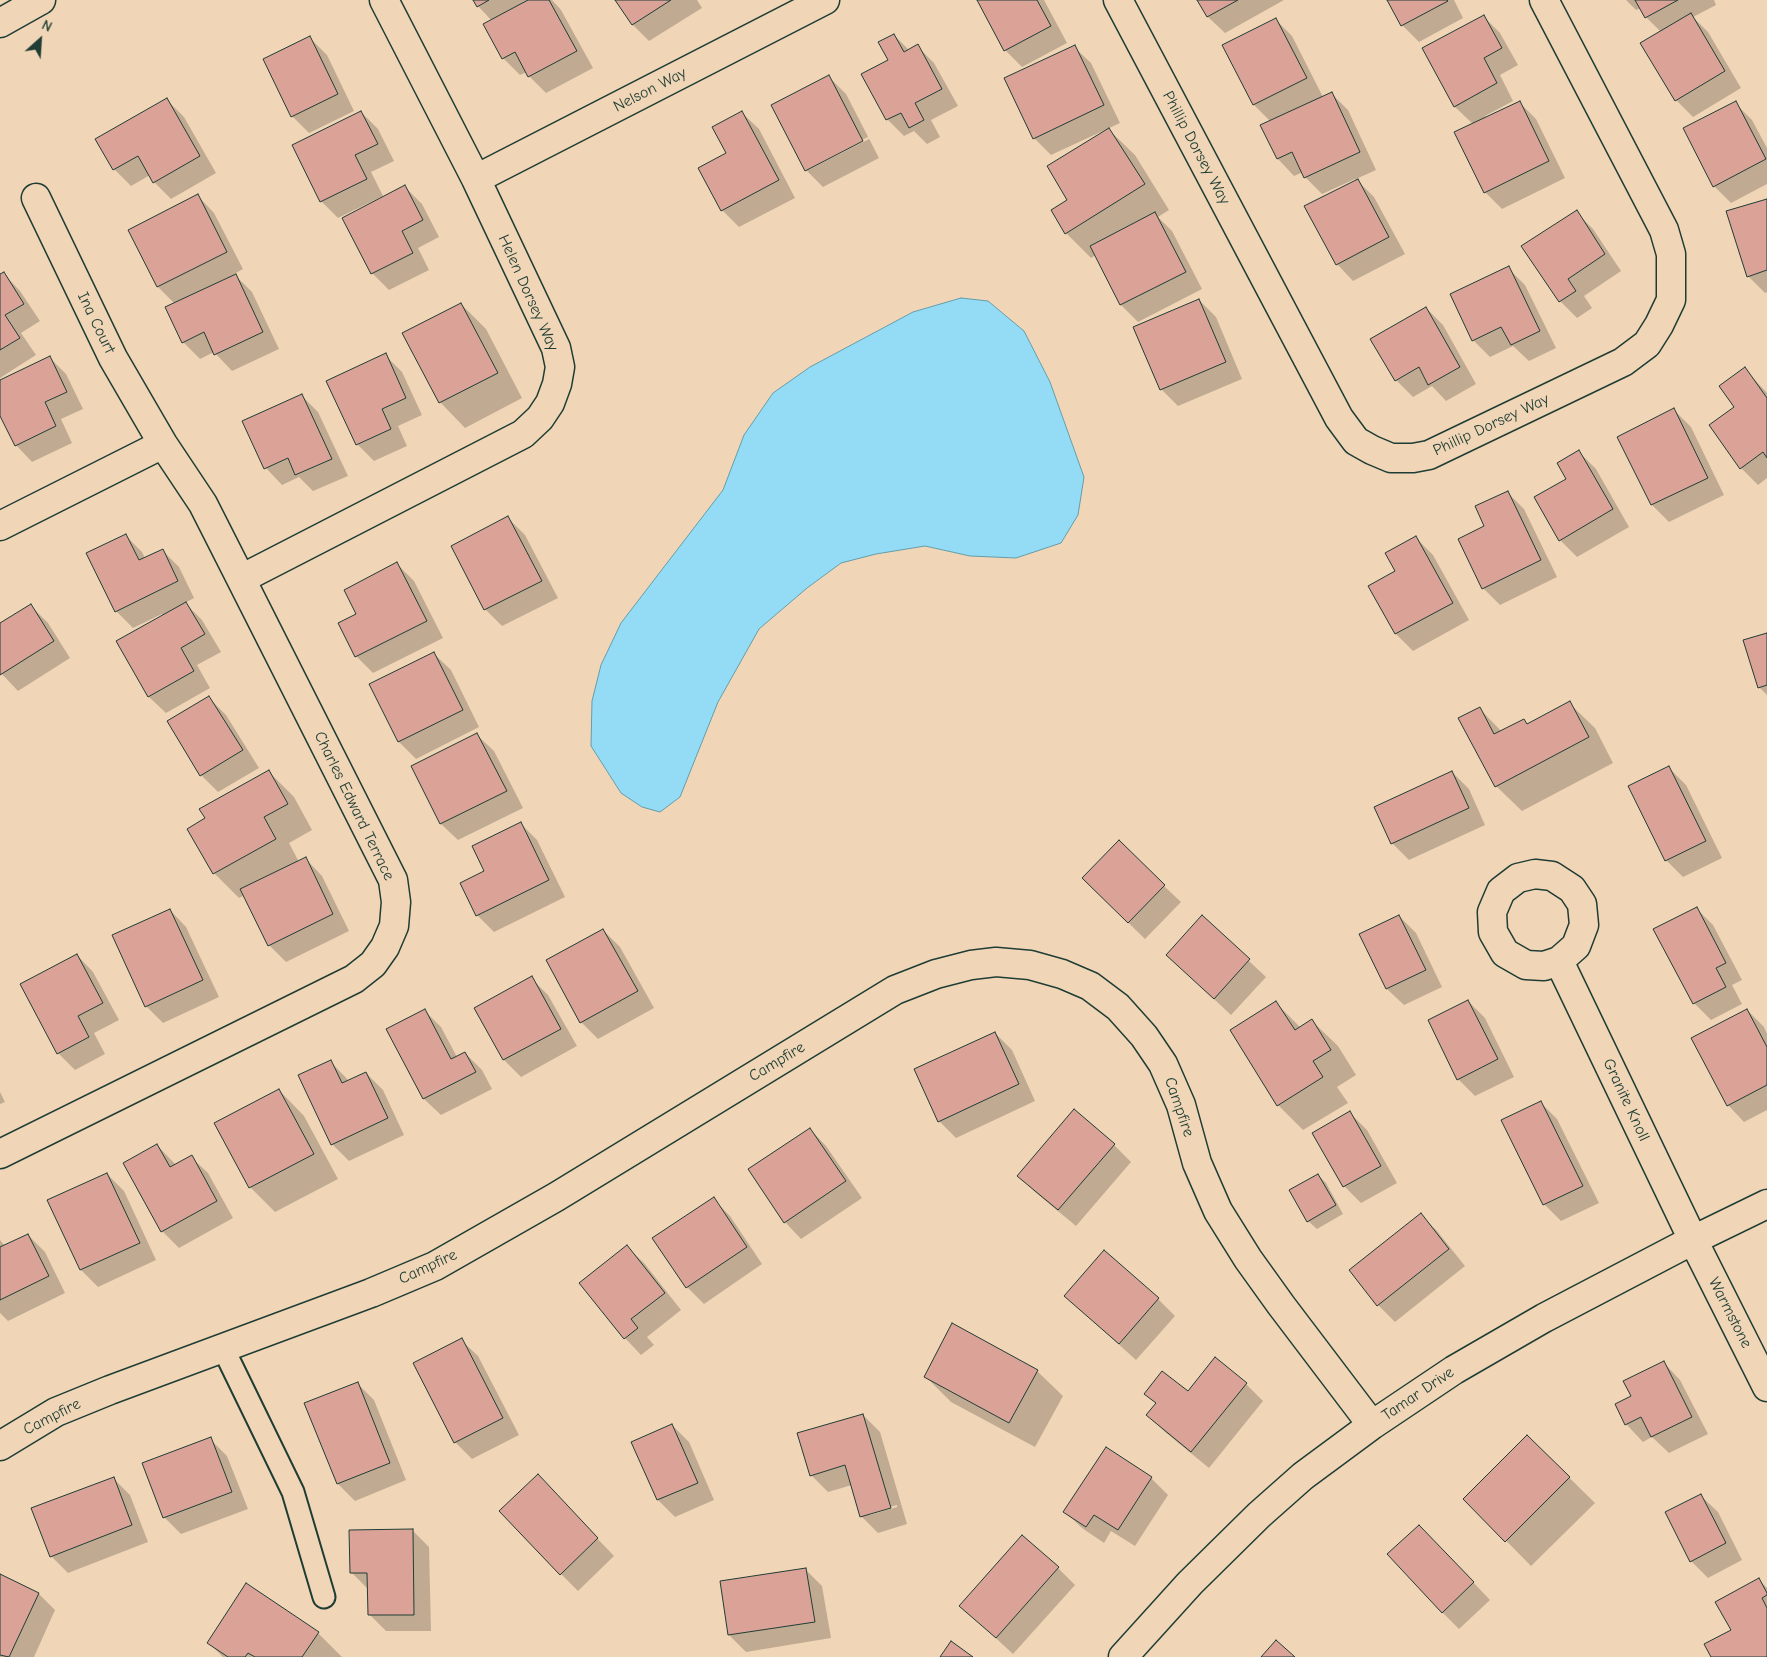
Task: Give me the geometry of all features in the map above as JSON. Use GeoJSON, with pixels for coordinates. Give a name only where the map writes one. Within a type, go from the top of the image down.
{"type":"FeatureCollection","features":[{"type":"Feature","properties":{"kind":"street"},"geometry":{"type":"LineString","coordinates":[[0,23],[41,0]]}},
{"type":"Feature","properties":{"kind":"street","name":"Helen Dorsey Way"},"geometry":{"type":"LineString","coordinates":[[242,579],[523,434],[540,418],[550,402],[557,384],[560,367],[556,348],[476,179],[384,0]]}},
{"type":"Feature","properties":{"kind":"street","name":"Nelson Way"},"geometry":{"type":"LineString","coordinates":[[476,179],[825,0]]}},
{"type":"Feature","properties":{"kind":"street","name":"Phillip Dorsey Way"},"geometry":{"type":"LineString","coordinates":[[1118,0],[1338,418],[1356,441],[1372,450],[1391,458],[1413,458],[1429,455],[1623,362],[1647,344],[1671,300],[1671,254],[1664,230],[1544,0]]}},
{"type":"Feature","properties":{"kind":"street","name":"Ina Court"},"geometry":{"type":"LineString","coordinates":[[36,198],[113,358],[163,444]]}},
{"type":"Feature","properties":{"kind":"street"},"geometry":{"type":"LineString","coordinates":[[0,526],[163,444]]}},
{"type":"Feature","properties":{"kind":"street","name":"Charles Edward Terrace"},"geometry":{"type":"LineString","coordinates":[[0,1154],[354,979],[373,964],[385,947],[394,926],[396,902],[393,880],[203,504],[163,444]]}},
{"type":"Feature","properties":{"kind":"street","name":"Granite Knoll"},"geometry":{"type":"LineString","coordinates":[[1560,961],[1693,1240]]}},
{"type":"Feature","properties":{"kind":"street","name":"Campfire"},"geometry":{"type":"LineString","coordinates":[[0,1446],[56,1412],[371,1293],[436,1266],[556,1197],[895,990],[936,974],[971,965],[996,962],[1030,965],[1062,974],[1090,986],[1118,1007],[1144,1036],[1163,1064],[1181,1105],[1197,1163],[1218,1211],[1265,1282],[1372,1425]]}},
{"type":"Feature","properties":{"kind":"street","name":"Tamar Drive"},"geometry":{"type":"LineString","coordinates":[[1123,1657],[1190,1583],[1259,1516],[1303,1476],[1372,1425],[1454,1370],[1527,1327],[1693,1240],[1767,1204]]}},
{"type":"Feature","properties":{"kind":"street","name":"Warmstone"},"geometry":{"type":"LineString","coordinates":[[1693,1240],[1767,1386]]}},
{"type":"Feature","properties":{"kind":"lane"},"geometry":{"type":"LineString","coordinates":[[223,1348],[293,1492],[324,1597]]}},
{"type":"Feature","properties":{"kind":"water"},"geometry":{"type":"Polygon","coordinates":[[[961,298],[988,301],[1024,331],[1050,382],[1084,477],[1078,515],[1061,543],[1016,558],[970,556],[925,546],[876,554],[841,563],[807,588],[759,629],[718,702],[680,797],[660,812],[642,807],[621,793],[591,746],[592,701],[601,665],[621,623],[723,490],[744,435],[773,393],[810,367],[913,312],[961,298]]]}},
{"type":"Feature","properties":{"kind":"building"},"geometry":{"type":"Polygon","coordinates":[[[473,0],[489,0],[477,7],[473,0]]]}},
{"type":"Feature","properties":{"kind":"building"},"geometry":{"type":"Polygon","coordinates":[[[528,0],[549,0],[577,51],[528,77],[515,52],[502,59],[483,24],[528,0]]]}},
{"type":"Feature","properties":{"kind":"building"},"geometry":{"type":"Polygon","coordinates":[[[615,0],[671,0],[632,25],[615,0]]]}},
{"type":"Feature","properties":{"kind":"building"},"geometry":{"type":"Polygon","coordinates":[[[977,0],[1037,0],[1051,26],[1004,51],[977,0]]]}},
{"type":"Feature","properties":{"kind":"building"},"geometry":{"type":"Polygon","coordinates":[[[1197,0],[1238,0],[1207,17],[1197,0]]]}},
{"type":"Feature","properties":{"kind":"building"},"geometry":{"type":"Polygon","coordinates":[[[1387,0],[1447,0],[1448,1],[1401,26],[1387,0]]]}},
{"type":"Feature","properties":{"kind":"building"},"geometry":{"type":"Polygon","coordinates":[[[1635,0],[1678,0],[1645,18],[1635,0]]]}},
{"type":"Feature","properties":{"kind":"building"},"geometry":{"type":"Polygon","coordinates":[[[1691,13],[1725,71],[1675,101],[1640,43],[1691,13]]]}},
{"type":"Feature","properties":{"kind":"building"},"geometry":{"type":"Polygon","coordinates":[[[1484,15],[1502,48],[1484,58],[1497,83],[1454,107],[1422,48],[1484,15]]]}},
{"type":"Feature","properties":{"kind":"building"},"geometry":{"type":"Polygon","coordinates":[[[1276,18],[1307,78],[1253,105],[1222,45],[1276,18]]]}},
{"type":"Feature","properties":{"kind":"building"},"geometry":{"type":"Polygon","coordinates":[[[894,34],[904,52],[918,44],[942,89],[915,103],[924,120],[909,128],[901,113],[886,120],[861,74],[888,60],[878,42],[894,34]]]}},
{"type":"Feature","properties":{"kind":"building"},"geometry":{"type":"Polygon","coordinates":[[[310,36],[338,94],[291,117],[263,59],[310,36]]]}},
{"type":"Feature","properties":{"kind":"building"},"geometry":{"type":"Polygon","coordinates":[[[1075,45],[1104,105],[1033,139],[1004,78],[1075,45]]]}},
{"type":"Feature","properties":{"kind":"building"},"geometry":{"type":"Polygon","coordinates":[[[829,75],[863,141],[805,171],[771,105],[829,75]]]}},
{"type":"Feature","properties":{"kind":"building"},"geometry":{"type":"Polygon","coordinates":[[[1332,92],[1360,152],[1304,178],[1292,152],[1277,159],[1260,125],[1332,92]]]}},
{"type":"Feature","properties":{"kind":"building"},"geometry":{"type":"Polygon","coordinates":[[[167,98],[200,156],[153,183],[138,156],[113,170],[95,139],[167,98]]]}},
{"type":"Feature","properties":{"kind":"building"},"geometry":{"type":"Polygon","coordinates":[[[1520,101],[1549,161],[1484,193],[1454,132],[1520,101]]]}},
{"type":"Feature","properties":{"kind":"building"},"geometry":{"type":"Polygon","coordinates":[[[1736,101],[1766,159],[1713,187],[1683,128],[1736,101]]]}},
{"type":"Feature","properties":{"kind":"building"},"geometry":{"type":"Polygon","coordinates":[[[361,111],[378,144],[355,155],[367,179],[320,202],[292,145],[361,111]]]}},
{"type":"Feature","properties":{"kind":"building"},"geometry":{"type":"Polygon","coordinates":[[[742,111],[779,180],[721,211],[698,168],[726,153],[712,127],[742,111]]]}},
{"type":"Feature","properties":{"kind":"building"},"geometry":{"type":"Polygon","coordinates":[[[1109,128],[1145,184],[1065,234],[1051,210],[1067,200],[1047,166],[1109,128]]]}},
{"type":"Feature","properties":{"kind":"building"},"geometry":{"type":"Polygon","coordinates":[[[1358,179],[1389,237],[1336,265],[1304,206],[1358,179]]]}},
{"type":"Feature","properties":{"kind":"building"},"geometry":{"type":"Polygon","coordinates":[[[405,185],[423,220],[402,231],[413,253],[371,274],[342,218],[405,185]]]}},
{"type":"Feature","properties":{"kind":"building"},"geometry":{"type":"Polygon","coordinates":[[[198,194],[227,252],[157,287],[128,230],[198,194]]]}},
{"type":"Feature","properties":{"kind":"building"},"geometry":{"type":"Polygon","coordinates":[[[1767,199],[1767,270],[1747,277],[1726,211],[1767,199]]]}},
{"type":"Feature","properties":{"kind":"building"},"geometry":{"type":"Polygon","coordinates":[[[1577,210],[1605,254],[1568,279],[1576,291],[1559,302],[1521,246],[1577,210]]]}},
{"type":"Feature","properties":{"kind":"building"},"geometry":{"type":"Polygon","coordinates":[[[1155,212],[1186,272],[1120,305],[1090,246],[1155,212]]]}},
{"type":"Feature","properties":{"kind":"building"},"geometry":{"type":"Polygon","coordinates":[[[1509,266],[1540,331],[1511,345],[1501,327],[1472,341],[1450,294],[1509,266]]]}},
{"type":"Feature","properties":{"kind":"building"},"geometry":{"type":"Polygon","coordinates":[[[4,272],[24,304],[5,315],[20,338],[0,350],[0,274],[4,272]]]}},
{"type":"Feature","properties":{"kind":"building"},"geometry":{"type":"Polygon","coordinates":[[[236,274],[263,332],[214,355],[204,332],[182,343],[165,307],[236,274]]]}},
{"type":"Feature","properties":{"kind":"building"},"geometry":{"type":"Polygon","coordinates":[[[1199,299],[1226,362],[1160,390],[1133,327],[1199,299]]]}},
{"type":"Feature","properties":{"kind":"building"},"geometry":{"type":"Polygon","coordinates":[[[461,303],[498,373],[439,403],[402,333],[461,303]]]}},
{"type":"Feature","properties":{"kind":"building"},"geometry":{"type":"Polygon","coordinates":[[[1426,307],[1460,367],[1428,385],[1419,367],[1395,381],[1370,339],[1426,307]]]}},
{"type":"Feature","properties":{"kind":"building"},"geometry":{"type":"Polygon","coordinates":[[[386,353],[406,398],[382,409],[391,429],[356,445],[326,381],[386,353]]]}},
{"type":"Feature","properties":{"kind":"building"},"geometry":{"type":"Polygon","coordinates":[[[50,356],[67,392],[45,402],[56,426],[15,446],[0,416],[0,380],[50,356]]]}},
{"type":"Feature","properties":{"kind":"building"},"geometry":{"type":"Polygon","coordinates":[[[1745,367],[1767,398],[1767,458],[1763,452],[1740,469],[1709,425],[1734,407],[1719,386],[1745,367]]]}},
{"type":"Feature","properties":{"kind":"building"},"geometry":{"type":"Polygon","coordinates":[[[302,394],[332,459],[295,475],[288,458],[264,469],[242,421],[302,394]]]}},
{"type":"Feature","properties":{"kind":"building"},"geometry":{"type":"Polygon","coordinates":[[[1674,408],[1708,478],[1651,505],[1617,437],[1674,408]]]}},
{"type":"Feature","properties":{"kind":"building"},"geometry":{"type":"Polygon","coordinates":[[[1579,450],[1613,509],[1559,541],[1534,497],[1566,479],[1557,463],[1579,450]]]}},
{"type":"Feature","properties":{"kind":"building"},"geometry":{"type":"Polygon","coordinates":[[[1508,491],[1541,560],[1482,589],[1458,539],[1484,526],[1475,506],[1508,491]]]}},
{"type":"Feature","properties":{"kind":"building"},"geometry":{"type":"Polygon","coordinates":[[[508,516],[542,581],[484,610],[451,546],[508,516]]]}},
{"type":"Feature","properties":{"kind":"building"},"geometry":{"type":"Polygon","coordinates":[[[126,534],[139,560],[163,549],[178,581],[115,612],[86,553],[126,534]]]}},
{"type":"Feature","properties":{"kind":"building"},"geometry":{"type":"Polygon","coordinates":[[[1416,536],[1453,603],[1395,634],[1368,586],[1395,571],[1385,553],[1416,536]]]}},
{"type":"Feature","properties":{"kind":"building"},"geometry":{"type":"Polygon","coordinates":[[[397,562],[427,621],[355,657],[338,623],[356,614],[344,590],[397,562]]]}},
{"type":"Feature","properties":{"kind":"building"},"geometry":{"type":"Polygon","coordinates":[[[186,602],[205,634],[181,648],[194,671],[148,697],[116,641],[186,602]]]}},
{"type":"Feature","properties":{"kind":"building"},"geometry":{"type":"Polygon","coordinates":[[[31,604],[54,641],[0,675],[0,623],[31,604]]]}},
{"type":"Feature","properties":{"kind":"building"},"geometry":{"type":"Polygon","coordinates":[[[1767,633],[1767,685],[1758,688],[1743,640],[1767,633]]]}},
{"type":"Feature","properties":{"kind":"building"},"geometry":{"type":"Polygon","coordinates":[[[434,652],[463,710],[398,742],[369,684],[434,652]]]}},
{"type":"Feature","properties":{"kind":"building"},"geometry":{"type":"Polygon","coordinates":[[[209,696],[243,750],[200,776],[167,721],[209,696]]]}},
{"type":"Feature","properties":{"kind":"building"},"geometry":{"type":"Polygon","coordinates":[[[1570,701],[1589,737],[1495,787],[1458,718],[1480,707],[1494,734],[1524,719],[1527,724],[1570,701]]]}},
{"type":"Feature","properties":{"kind":"building"},"geometry":{"type":"Polygon","coordinates":[[[477,733],[507,791],[440,824],[411,766],[477,733]]]}},
{"type":"Feature","properties":{"kind":"building"},"geometry":{"type":"Polygon","coordinates":[[[1669,766],[1706,841],[1665,861],[1628,786],[1669,766]]]}},
{"type":"Feature","properties":{"kind":"building"},"geometry":{"type":"Polygon","coordinates":[[[269,770],[288,804],[264,817],[276,839],[213,874],[187,829],[205,818],[199,809],[269,770]]]}},
{"type":"Feature","properties":{"kind":"building"},"geometry":{"type":"Polygon","coordinates":[[[1452,771],[1469,808],[1391,844],[1374,807],[1452,771]]]}},
{"type":"Feature","properties":{"kind":"building"},"geometry":{"type":"Polygon","coordinates":[[[521,822],[549,880],[476,916],[460,883],[484,871],[472,846],[521,822]]]}},
{"type":"Feature","properties":{"kind":"building"},"geometry":{"type":"Polygon","coordinates":[[[1119,840],[1165,885],[1128,923],[1082,878],[1119,840]]]}},
{"type":"Feature","properties":{"kind":"building"},"geometry":{"type":"Polygon","coordinates":[[[306,857],[333,914],[268,946],[240,889],[306,857]]]}},
{"type":"Feature","properties":{"kind":"building"},"geometry":{"type":"Polygon","coordinates":[[[1697,907],[1726,963],[1716,968],[1726,987],[1693,1004],[1653,929],[1697,907]]]}},
{"type":"Feature","properties":{"kind":"building"},"geometry":{"type":"Polygon","coordinates":[[[170,909],[203,980],[145,1007],[112,935],[170,909]]]}},
{"type":"Feature","properties":{"kind":"building"},"geometry":{"type":"Polygon","coordinates":[[[1202,915],[1250,959],[1214,999],[1166,955],[1202,915]]]}},
{"type":"Feature","properties":{"kind":"building"},"geometry":{"type":"Polygon","coordinates":[[[1399,915],[1426,970],[1386,989],[1359,934],[1399,915]]]}},
{"type":"Feature","properties":{"kind":"building"},"geometry":{"type":"Polygon","coordinates":[[[603,929],[638,991],[580,1023],[546,960],[603,929]]]}},
{"type":"Feature","properties":{"kind":"building"},"geometry":{"type":"Polygon","coordinates":[[[77,954],[103,1003],[78,1016],[89,1037],[57,1054],[20,984],[77,954]]]}},
{"type":"Feature","properties":{"kind":"building"},"geometry":{"type":"Polygon","coordinates":[[[532,976],[561,1029],[503,1060],[474,1008],[532,976]]]}},
{"type":"Feature","properties":{"kind":"building"},"geometry":{"type":"Polygon","coordinates":[[[1468,1000],[1498,1059],[1457,1080],[1428,1020],[1468,1000]]]}},
{"type":"Feature","properties":{"kind":"building"},"geometry":{"type":"Polygon","coordinates":[[[1276,1001],[1295,1030],[1312,1019],[1331,1050],[1313,1061],[1323,1077],[1277,1106],[1230,1030],[1276,1001]]]}},
{"type":"Feature","properties":{"kind":"building"},"geometry":{"type":"Polygon","coordinates":[[[425,1009],[451,1059],[465,1052],[476,1072],[423,1099],[386,1029],[425,1009]]]}},
{"type":"Feature","properties":{"kind":"building"},"geometry":{"type":"Polygon","coordinates":[[[1747,1009],[1767,1047],[1767,1085],[1727,1106],[1691,1038],[1747,1009]]]}},
{"type":"Feature","properties":{"kind":"building"},"geometry":{"type":"Polygon","coordinates":[[[995,1032],[1019,1084],[938,1122],[914,1069],[995,1032]]]}},
{"type":"Feature","properties":{"kind":"building"},"geometry":{"type":"Polygon","coordinates":[[[331,1060],[342,1083],[366,1072],[388,1118],[331,1145],[298,1075],[331,1060]]]}},
{"type":"Feature","properties":{"kind":"building"},"geometry":{"type":"Polygon","coordinates":[[[279,1089],[314,1154],[249,1188],[214,1123],[279,1089]]]}},
{"type":"Feature","properties":{"kind":"building"},"geometry":{"type":"Polygon","coordinates":[[[1541,1101],[1583,1186],[1543,1205],[1501,1120],[1541,1101]]]}},
{"type":"Feature","properties":{"kind":"building"},"geometry":{"type":"Polygon","coordinates":[[[1074,1109],[1115,1144],[1058,1210],[1017,1176],[1074,1109]]]}},
{"type":"Feature","properties":{"kind":"building"},"geometry":{"type":"Polygon","coordinates":[[[1350,1111],[1381,1166],[1343,1187],[1312,1133],[1350,1111]]]}},
{"type":"Feature","properties":{"kind":"building"},"geometry":{"type":"Polygon","coordinates":[[[810,1128],[846,1181],[784,1223],[748,1169],[810,1128]]]}},
{"type":"Feature","properties":{"kind":"building"},"geometry":{"type":"Polygon","coordinates":[[[157,1144],[170,1167],[192,1155],[217,1201],[161,1232],[123,1163],[157,1144]]]}},
{"type":"Feature","properties":{"kind":"building"},"geometry":{"type":"Polygon","coordinates":[[[107,1173],[140,1243],[80,1270],[47,1200],[107,1173]]]}},
{"type":"Feature","properties":{"kind":"building"},"geometry":{"type":"Polygon","coordinates":[[[1318,1174],[1336,1205],[1307,1222],[1289,1190],[1318,1174]]]}},
{"type":"Feature","properties":{"kind":"building"},"geometry":{"type":"Polygon","coordinates":[[[714,1197],[747,1247],[686,1288],[652,1238],[714,1197]]]}},
{"type":"Feature","properties":{"kind":"building"},"geometry":{"type":"Polygon","coordinates":[[[1421,1213],[1449,1249],[1377,1306],[1349,1270],[1421,1213]]]}},
{"type":"Feature","properties":{"kind":"building"},"geometry":{"type":"Polygon","coordinates":[[[28,1234],[49,1276],[0,1300],[0,1247],[28,1234]]]}},
{"type":"Feature","properties":{"kind":"building"},"geometry":{"type":"Polygon","coordinates":[[[627,1245],[665,1293],[631,1319],[638,1328],[624,1339],[579,1283],[627,1245]]]}},
{"type":"Feature","properties":{"kind":"building"},"geometry":{"type":"Polygon","coordinates":[[[1104,1250],[1159,1298],[1119,1344],[1064,1296],[1104,1250]]]}},
{"type":"Feature","properties":{"kind":"building"},"geometry":{"type":"Polygon","coordinates":[[[952,1323],[1038,1370],[1009,1423],[924,1377],[952,1323]]]}},
{"type":"Feature","properties":{"kind":"building"},"geometry":{"type":"Polygon","coordinates":[[[462,1338],[503,1418],[454,1443],[413,1363],[462,1338]]]}},
{"type":"Feature","properties":{"kind":"building"},"geometry":{"type":"Polygon","coordinates":[[[1215,1357],[1247,1383],[1191,1452],[1146,1415],[1156,1403],[1144,1394],[1162,1371],[1188,1391],[1215,1357]]]}},
{"type":"Feature","properties":{"kind":"building"},"geometry":{"type":"Polygon","coordinates":[[[1664,1361],[1692,1417],[1651,1437],[1641,1417],[1625,1425],[1615,1404],[1631,1396],[1623,1381],[1664,1361]]]}},
{"type":"Feature","properties":{"kind":"building"},"geometry":{"type":"Polygon","coordinates":[[[358,1382],[390,1463],[337,1484],[304,1403],[358,1382]]]}},
{"type":"Feature","properties":{"kind":"building"},"geometry":{"type":"Polygon","coordinates":[[[863,1414],[891,1508],[860,1517],[845,1465],[810,1476],[797,1433],[863,1414]]]}},
{"type":"Feature","properties":{"kind":"building"},"geometry":{"type":"Polygon","coordinates":[[[672,1424],[698,1483],[657,1500],[631,1442],[672,1424]]]}},
{"type":"Feature","properties":{"kind":"building"},"geometry":{"type":"Polygon","coordinates":[[[1527,1435],[1570,1477],[1505,1542],[1463,1499],[1527,1435]]]}},
{"type":"Feature","properties":{"kind":"building"},"geometry":{"type":"Polygon","coordinates":[[[211,1437],[232,1492],[163,1518],[142,1463],[211,1437]]]}},
{"type":"Feature","properties":{"kind":"building"},"geometry":{"type":"Polygon","coordinates":[[[1106,1447],[1152,1477],[1118,1530],[1094,1515],[1086,1527],[1063,1512],[1106,1447]]]}},
{"type":"Feature","properties":{"kind":"building"},"geometry":{"type":"Polygon","coordinates":[[[538,1474],[598,1538],[560,1575],[499,1511],[538,1474]]]}},
{"type":"Feature","properties":{"kind":"building"},"geometry":{"type":"Polygon","coordinates":[[[114,1477],[132,1525],[50,1557],[31,1508],[114,1477]]]}},
{"type":"Feature","properties":{"kind":"building"},"geometry":{"type":"Polygon","coordinates":[[[1701,1494],[1726,1543],[1690,1562],[1665,1512],[1701,1494]]]}},
{"type":"Feature","properties":{"kind":"building"},"geometry":{"type":"Polygon","coordinates":[[[1419,1525],[1474,1582],[1442,1613],[1387,1554],[1419,1525]]]}},
{"type":"Feature","properties":{"kind":"building"},"geometry":{"type":"Polygon","coordinates":[[[413,1529],[414,1615],[368,1615],[367,1573],[350,1573],[349,1530],[413,1529]]]}},
{"type":"Feature","properties":{"kind":"building"},"geometry":{"type":"Polygon","coordinates":[[[1022,1535],[1059,1567],[996,1638],[959,1606],[1022,1535]]]}},
{"type":"Feature","properties":{"kind":"building"},"geometry":{"type":"Polygon","coordinates":[[[806,1568],[815,1622],[728,1635],[720,1581],[806,1568]]]}},
{"type":"Feature","properties":{"kind":"building"},"geometry":{"type":"Polygon","coordinates":[[[0,1574],[39,1593],[9,1657],[0,1655],[0,1574]]]}},
{"type":"Feature","properties":{"kind":"building"},"geometry":{"type":"Polygon","coordinates":[[[1759,1578],[1767,1593],[1762,1598],[1767,1608],[1767,1657],[1711,1657],[1704,1644],[1731,1630],[1715,1602],[1759,1578]]]}},
{"type":"Feature","properties":{"kind":"building"},"geometry":{"type":"Polygon","coordinates":[[[246,1583],[319,1632],[302,1657],[255,1657],[248,1653],[245,1657],[228,1657],[207,1643],[246,1583]]]}},
{"type":"Feature","properties":{"kind":"building"},"geometry":{"type":"Polygon","coordinates":[[[1276,1640],[1295,1657],[1261,1657],[1276,1640]]]}},
{"type":"Feature","properties":{"kind":"building"},"geometry":{"type":"Polygon","coordinates":[[[951,1641],[973,1657],[940,1657],[951,1641]]]}}]}
